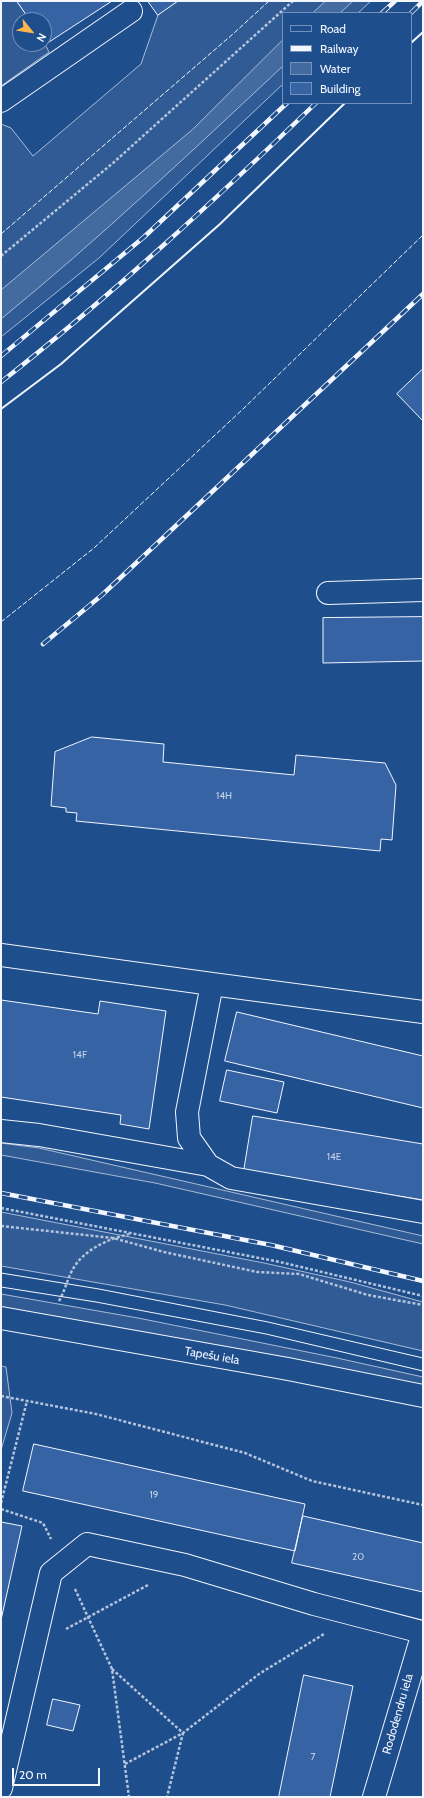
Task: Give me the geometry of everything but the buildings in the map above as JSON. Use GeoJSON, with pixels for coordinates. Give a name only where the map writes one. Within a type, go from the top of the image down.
{"type":"FeatureCollection","features":[{"type":"Feature","properties":{"kind":"street"},"geometry":{"type":"LineString","coordinates":[[1,101],[131,11]]}},
{"type":"Feature","properties":{"kind":"street"},"geometry":{"type":"LineString","coordinates":[[328,593],[423,590]]}},
{"type":"Feature","properties":{"kind":"street"},"geometry":{"type":"LineString","coordinates":[[1,955],[423,1012]]}},
{"type":"Feature","properties":{"kind":"street"},"geometry":{"type":"LineString","coordinates":[[208,1165],[190,1138],[187,1112],[212,984]]}},
{"type":"Feature","properties":{"kind":"street"},"geometry":{"type":"LineString","coordinates":[[1,1131],[39,1135],[208,1165],[231,1178],[423,1212]]}},
{"type":"Feature","properties":{"kind":"street","name":"Tapešu iela"},"geometry":{"type":"LineString","coordinates":[[1,1318],[288,1369],[423,1396]]}},
{"type":"Feature","properties":{"kind":"street"},"geometry":{"type":"LineString","coordinates":[[1,1788],[51,1573],[87,1544],[185,1565],[314,1604],[422,1632]]}},
{"type":"Feature","properties":{"kind":"street","name":"Rododendru iela"},"geometry":{"type":"LineString","coordinates":[[374,1797],[422,1632]]}},
{"type":"Feature","properties":{"kind":"path"},"geometry":{"type":"LineString","coordinates":[[1,256],[113,163],[293,1]]}},
{"type":"Feature","properties":{"kind":"path"},"geometry":{"type":"LineString","coordinates":[[1,1208],[280,1262],[423,1296]]}},
{"type":"Feature","properties":{"kind":"path"},"geometry":{"type":"LineString","coordinates":[[1,1226],[112,1238],[164,1252],[257,1272],[299,1274],[368,1295],[423,1305]]}},
{"type":"Feature","properties":{"kind":"path"},"geometry":{"type":"LineString","coordinates":[[44,1326],[64,1293],[73,1268],[89,1250],[96,1248],[112,1238],[132,1233]]}},
{"type":"Feature","properties":{"kind":"path"},"geometry":{"type":"LineString","coordinates":[[1,1396],[96,1414],[245,1453],[312,1481],[423,1505]]}},
{"type":"Feature","properties":{"kind":"path"},"geometry":{"type":"LineString","coordinates":[[1,1503],[27,1401]]}},
{"type":"Feature","properties":{"kind":"path"},"geometry":{"type":"LineString","coordinates":[[1,1509],[43,1523],[112,1669],[129,1797]]}},
{"type":"Feature","properties":{"kind":"path"},"geometry":{"type":"LineString","coordinates":[[34,1647],[151,1584]]}},
{"type":"Feature","properties":{"kind":"path"},"geometry":{"type":"LineString","coordinates":[[125,1764],[183,1732],[258,1674],[355,1615]]}},
{"type":"Feature","properties":{"kind":"path"},"geometry":{"type":"LineString","coordinates":[[112,1669],[183,1732]]}},
{"type":"Feature","properties":{"kind":"path"},"geometry":{"type":"LineString","coordinates":[[167,1797],[183,1732]]}},
{"type":"Feature","properties":{"kind":"shaded area"},"geometry":{"type":"Polygon","coordinates":[[[1,1],[17,1],[25,12],[12,12],[12,52],[49,52],[1,86],[1,1]]]}},
{"type":"Feature","properties":{"kind":"shaded area"},"geometry":{"type":"Polygon","coordinates":[[[178,1],[371,1],[359,12],[282,12],[282,85],[99,258],[1,337],[1,124],[11,128],[33,156],[141,64],[158,15],[178,1]]]}},
{"type":"Feature","properties":{"kind":"shaded area"},"geometry":{"type":"Polygon","coordinates":[[[1,1143],[39,1148],[423,1236],[423,1244],[155,1183],[1,1155],[1,1143]]]}},
{"type":"Feature","properties":{"kind":"shaded area"},"geometry":{"type":"Polygon","coordinates":[[[1,1212],[264,1263],[350,1282],[423,1302],[423,1351],[225,1305],[1,1266],[1,1212]]]}},
{"type":"Feature","properties":{"kind":"shaded area"},"geometry":{"type":"Polygon","coordinates":[[[1,1294],[138,1318],[337,1358],[423,1377],[423,1386],[1,1307],[1,1294]]]}},
{"type":"Feature","properties":{"kind":"shaded area"},"geometry":{"type":"Polygon","coordinates":[[[1,1366],[6,1367],[12,1413],[1,1450],[1,1366]]]}},
{"type":"Feature","properties":{"kind":"water"},"geometry":{"type":"Polygon","coordinates":[[[326,1],[353,1],[341,12],[314,12],[326,1]]]}},
{"type":"Feature","properties":{"kind":"water"},"geometry":{"type":"Polygon","coordinates":[[[282,41],[282,67],[109,226],[1,319],[1,290],[192,130],[282,41]]]}},
{"type":"Feature","properties":{"kind":"tram line"},"geometry":{"type":"LineString","coordinates":[[1,1273],[99,1289],[268,1322],[423,1358]]}},
{"type":"Feature","properties":{"kind":"tram line"},"geometry":{"type":"LineString","coordinates":[[1,1287],[96,1302],[266,1334],[423,1371]]}},
{"type":"Feature","properties":{"kind":"railway"},"geometry":{"type":"LineString","coordinates":[[383,12],[395,1]]}},
{"type":"Feature","properties":{"kind":"railway"},"geometry":{"type":"LineString","coordinates":[[412,12],[423,1]]}},
{"type":"Feature","properties":{"kind":"railway"},"geometry":{"type":"LineString","coordinates":[[1,356],[144,237],[286,104]]}},
{"type":"Feature","properties":{"kind":"railway"},"geometry":{"type":"LineString","coordinates":[[1,382],[123,281],[240,175],[315,104]]}},
{"type":"Feature","properties":{"kind":"railway"},"geometry":{"type":"LineString","coordinates":[[43,644],[102,595],[423,294]]}},
{"type":"Feature","properties":{"kind":"railway"},"geometry":{"type":"LineString","coordinates":[[1,1193],[271,1245],[423,1281]]}},
{"type":"Feature","properties":{"kind":"fence"},"geometry":{"type":"LineString","coordinates":[[1,234],[233,34],[269,1]]}},
{"type":"Feature","properties":{"kind":"fence"},"geometry":{"type":"LineString","coordinates":[[1,622],[94,548],[243,409],[423,235]]}},
{"type":"Feature","properties":{"kind":"wall"},"geometry":{"type":"LineString","coordinates":[[412,42],[423,32]]}},
{"type":"Feature","properties":{"kind":"wall"},"geometry":{"type":"LineString","coordinates":[[1,409],[61,364],[220,224],[344,104]]}}]}
